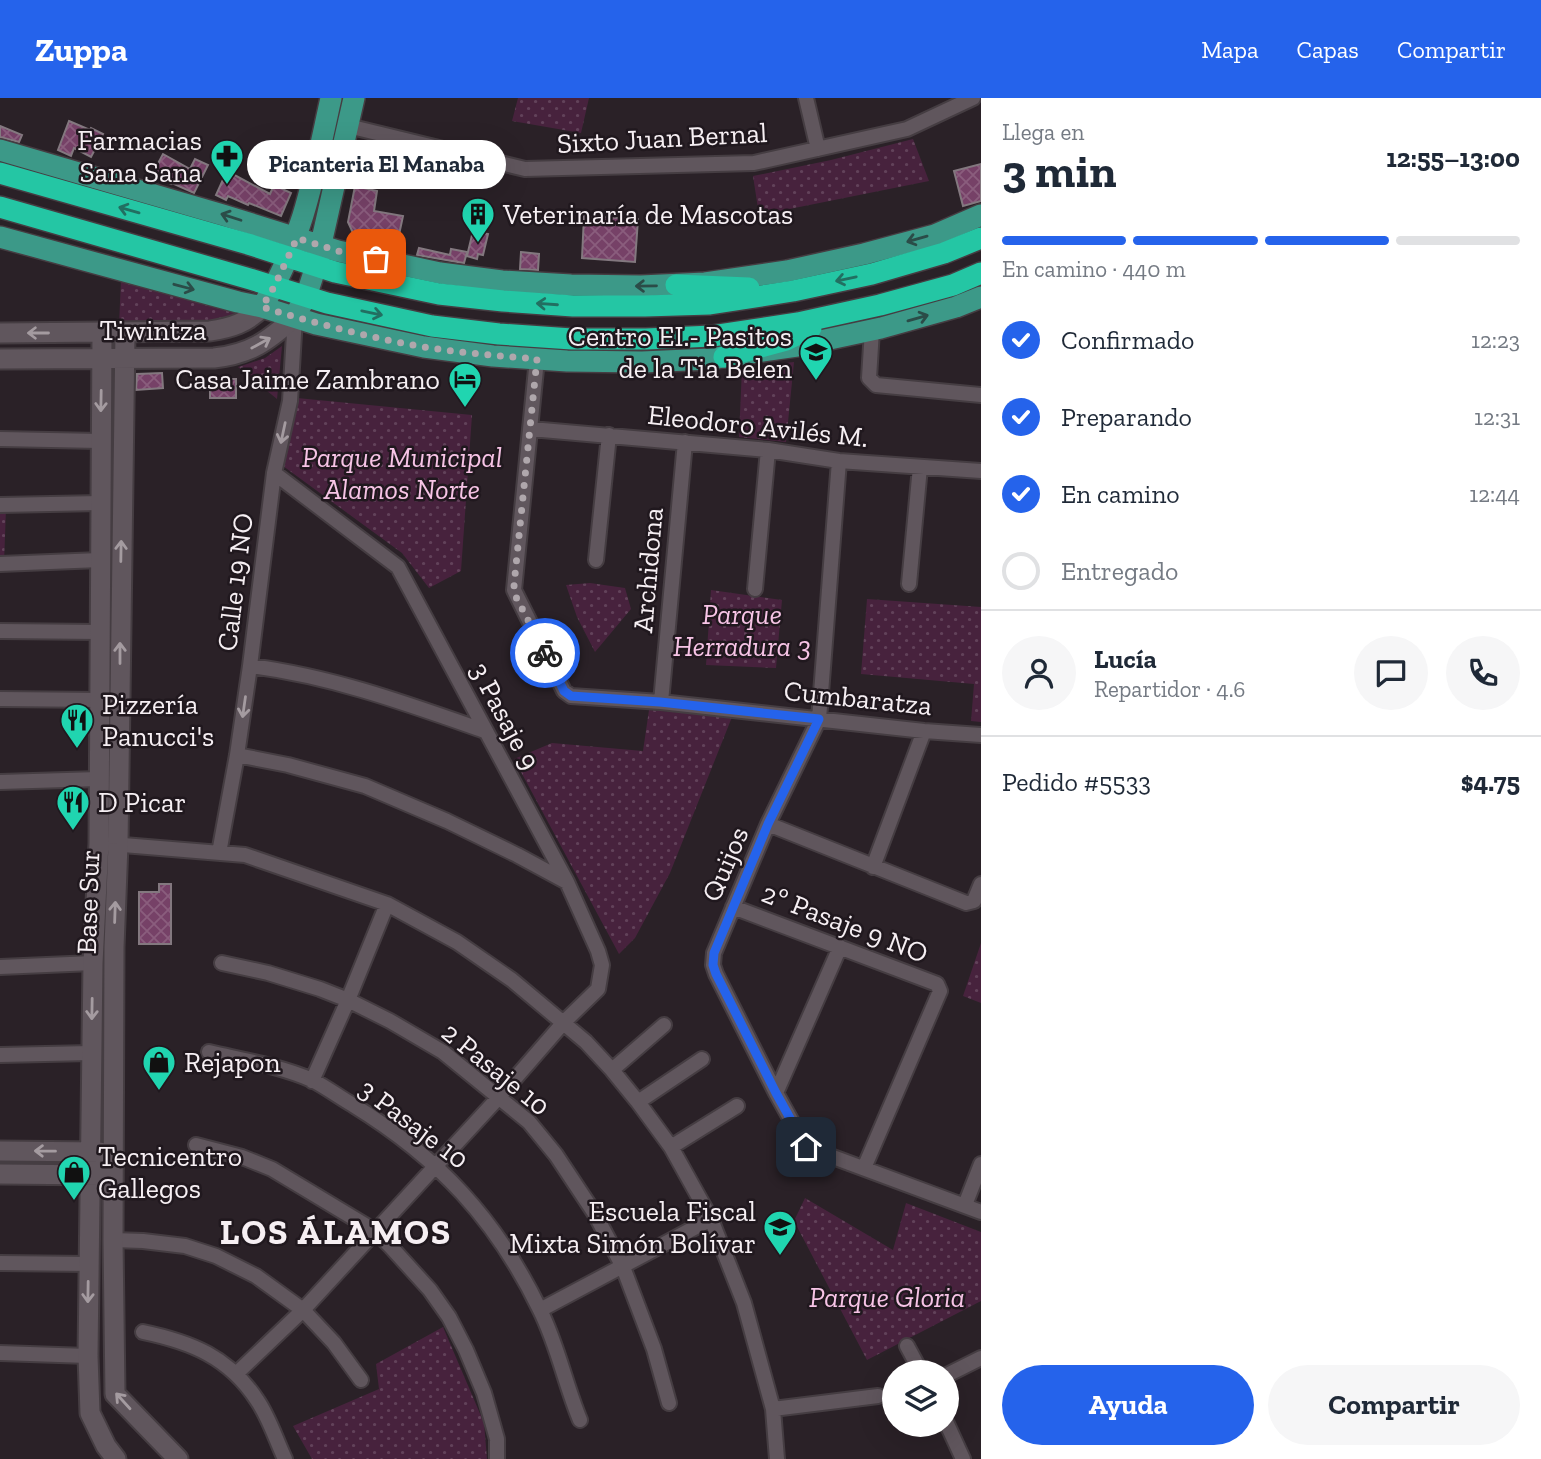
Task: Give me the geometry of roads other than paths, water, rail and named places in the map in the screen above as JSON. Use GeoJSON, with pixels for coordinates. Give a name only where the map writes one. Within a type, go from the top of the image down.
{"type":"FeatureCollection","features":[{"type":"Feature","properties":{"kind":"highway"},"geometry":{"type":"LineString","coordinates":[[0,173],[293,247],[319,256],[335,271],[439,294],[573,306],[709,304],[793,291],[872,274],[944,253],[981,238]]}},
{"type":"Feature","properties":{"kind":"highway"},"geometry":{"type":"LineString","coordinates":[[0,207],[327,303],[432,326],[572,339],[712,337],[880,306],[953,285],[981,273]]}},
{"type":"Feature","properties":{"kind":"highway"},"geometry":{"type":"LineString","coordinates":[[676,285],[793,291]]}},
{"type":"Feature","properties":{"kind":"highway"},"geometry":{"type":"LineString","coordinates":[[724,357],[786,340],[845,313]]}},
{"type":"Feature","properties":{"kind":"main road"},"geometry":{"type":"LineString","coordinates":[[262,307],[293,247],[306,208],[331,98]]}},
{"type":"Feature","properties":{"kind":"main road"},"geometry":{"type":"LineString","coordinates":[[295,317],[306,296],[319,256],[354,98]]}},
{"type":"Feature","properties":{"kind":"main road"},"geometry":{"type":"LineString","coordinates":[[0,150],[131,188],[293,247]]}},
{"type":"Feature","properties":{"kind":"main road"},"geometry":{"type":"LineString","coordinates":[[319,256],[338,251],[440,273],[502,281],[571,285],[676,285],[787,271],[864,254],[935,234],[981,215]]}},
{"type":"Feature","properties":{"kind":"main road"},"geometry":{"type":"LineString","coordinates":[[0,237],[322,325],[424,347],[493,356],[568,361],[710,359],[797,346],[872,330],[956,307],[981,297]]}},
{"type":"Feature","properties":{"kind":"street"},"geometry":{"type":"LineString","coordinates":[[806,98],[818,149]]}},
{"type":"Feature","properties":{"kind":"street","name":"Sixto Juan Bernal"},"geometry":{"type":"LineString","coordinates":[[348,125],[525,169],[754,163],[907,129],[973,98]]}},
{"type":"Feature","properties":{"kind":"street","name":"Tiwintza"},"geometry":{"type":"LineString","coordinates":[[0,333],[210,331],[244,322],[262,307]]}},
{"type":"Feature","properties":{"kind":"street","name":"Tiwintza"},"geometry":{"type":"LineString","coordinates":[[0,359],[229,356],[266,342],[295,317]]}},
{"type":"Feature","properties":{"kind":"street","name":"Calle 19 NO"},"geometry":{"type":"LineString","coordinates":[[219,853],[250,666],[274,472],[290,401],[295,317]]}},
{"type":"Feature","properties":{"kind":"street"},"geometry":{"type":"LineString","coordinates":[[872,330],[869,378],[876,385],[981,395]]}},
{"type":"Feature","properties":{"kind":"street","name":"Base Sur"},"geometry":{"type":"LineString","coordinates":[[102,333],[99,779],[108,844],[114,947],[115,1394],[174,1455]]}},
{"type":"Feature","properties":{"kind":"street","name":"Base Sur"},"geometry":{"type":"LineString","coordinates":[[111,1453],[90,1413],[88,1356],[91,1052],[93,963],[108,844],[125,333]]}},
{"type":"Feature","properties":{"kind":"street"},"geometry":{"type":"LineString","coordinates":[[531,429],[537,359]]}},
{"type":"Feature","properties":{"kind":"street","name":"Eleodoro Avilés M."},"geometry":{"type":"LineString","coordinates":[[531,429],[768,450],[839,461],[981,471]]}},
{"type":"Feature","properties":{"kind":"street","name":"Cumbaratza"},"geometry":{"type":"LineString","coordinates":[[531,429],[514,590],[564,691],[571,696],[660,702],[981,735]]}},
{"type":"Feature","properties":{"kind":"street"},"geometry":{"type":"LineString","coordinates":[[596,560],[609,435]]}},
{"type":"Feature","properties":{"kind":"street"},"geometry":{"type":"LineString","coordinates":[[0,439],[100,441]]}},
{"type":"Feature","properties":{"kind":"street","name":"Archidona"},"geometry":{"type":"LineString","coordinates":[[660,702],[685,442]]}},
{"type":"Feature","properties":{"kind":"street"},"geometry":{"type":"LineString","coordinates":[[755,589],[768,450]]}},
{"type":"Feature","properties":{"kind":"street","name":"Quijos"},"geometry":{"type":"LineString","coordinates":[[839,461],[819,719],[768,824],[714,953],[713,965],[776,1093],[806,1147],[863,1168]]}},
{"type":"Feature","properties":{"kind":"street"},"geometry":{"type":"LineString","coordinates":[[909,584],[920,467]]}},
{"type":"Feature","properties":{"kind":"street","name":"3 Pasaje 9"},"geometry":{"type":"LineString","coordinates":[[236,1374],[303,1310],[499,1097],[564,1022],[598,989],[602,965],[567,882],[398,567],[274,472]]}},
{"type":"Feature","properties":{"kind":"street"},"geometry":{"type":"LineString","coordinates":[[0,505],[100,503]]}},
{"type":"Feature","properties":{"kind":"street"},"geometry":{"type":"LineString","coordinates":[[0,564],[100,561]]}},
{"type":"Feature","properties":{"kind":"street"},"geometry":{"type":"LineString","coordinates":[[0,631],[100,632]]}},
{"type":"Feature","properties":{"kind":"street"},"geometry":{"type":"LineString","coordinates":[[250,666],[313,677],[384,696],[485,731]]}},
{"type":"Feature","properties":{"kind":"street"},"geometry":{"type":"LineString","coordinates":[[0,699],[100,700]]}},
{"type":"Feature","properties":{"kind":"street"},"geometry":{"type":"LineString","coordinates":[[873,867],[924,731]]}},
{"type":"Feature","properties":{"kind":"street"},"geometry":{"type":"LineString","coordinates":[[237,755],[289,765],[365,786],[447,821],[567,882]]}},
{"type":"Feature","properties":{"kind":"street"},"geometry":{"type":"LineString","coordinates":[[0,782],[99,779]]}},
{"type":"Feature","properties":{"kind":"street"},"geometry":{"type":"LineString","coordinates":[[768,824],[966,903],[974,901],[981,884]]}},
{"type":"Feature","properties":{"kind":"street"},"geometry":{"type":"LineString","coordinates":[[108,844],[245,855],[387,904],[457,942],[512,980],[586,1042],[638,1102],[671,1147],[711,1219],[744,1303],[773,1409],[777,1459]]}},
{"type":"Feature","properties":{"kind":"street"},"geometry":{"type":"LineString","coordinates":[[312,1081],[387,904]]}},
{"type":"Feature","properties":{"kind":"street","name":"2º Pasaje 9 NO"},"geometry":{"type":"LineString","coordinates":[[733,907],[940,987],[863,1168]]}},
{"type":"Feature","properties":{"kind":"street"},"geometry":{"type":"LineString","coordinates":[[776,1093],[840,947]]}},
{"type":"Feature","properties":{"kind":"street"},"geometry":{"type":"LineString","coordinates":[[0,967],[93,963]]}},
{"type":"Feature","properties":{"kind":"street","name":"2 Pasaje 10"},"geometry":{"type":"LineString","coordinates":[[222,963],[268,973],[320,989],[390,1021],[443,1052],[529,1122],[556,1154],[595,1213],[623,1266],[654,1349],[669,1403]]}},
{"type":"Feature","properties":{"kind":"street"},"geometry":{"type":"LineString","coordinates":[[612,1070],[664,1025]]}},
{"type":"Feature","properties":{"kind":"street"},"geometry":{"type":"LineString","coordinates":[[0,1055],[91,1052]]}},
{"type":"Feature","properties":{"kind":"street","name":"3 Pasaje 10"},"geometry":{"type":"LineString","coordinates":[[209,1052],[264,1065],[312,1081],[384,1125],[436,1165],[474,1204],[510,1255],[540,1310],[555,1345],[580,1420]]}},
{"type":"Feature","properties":{"kind":"street"},"geometry":{"type":"LineString","coordinates":[[638,1102],[702,1059]]}},
{"type":"Feature","properties":{"kind":"street"},"geometry":{"type":"LineString","coordinates":[[671,1147],[737,1106]]}},
{"type":"Feature","properties":{"kind":"street"},"geometry":{"type":"LineString","coordinates":[[196,1145],[242,1157],[272,1169],[374,1231],[424,1281],[466,1350],[484,1393],[497,1439],[497,1459]]}},
{"type":"Feature","properties":{"kind":"street"},"geometry":{"type":"LineString","coordinates":[[0,1151],[114,1152]]}},
{"type":"Feature","properties":{"kind":"street"},"geometry":{"type":"LineString","coordinates":[[965,1205],[981,1164]]}},
{"type":"Feature","properties":{"kind":"street"},"geometry":{"type":"LineString","coordinates":[[863,1168],[981,1212]]}},
{"type":"Feature","properties":{"kind":"street"},"geometry":{"type":"LineString","coordinates":[[0,1174],[114,1175]]}},
{"type":"Feature","properties":{"kind":"street"},"geometry":{"type":"LineString","coordinates":[[540,1310],[711,1219]]}},
{"type":"Feature","properties":{"kind":"street"},"geometry":{"type":"LineString","coordinates":[[113,1240],[184,1246],[216,1256],[256,1276],[303,1310],[334,1343],[361,1380]]}},
{"type":"Feature","properties":{"kind":"street"},"geometry":{"type":"LineString","coordinates":[[0,1263],[89,1264]]}},
{"type":"Feature","properties":{"kind":"street"},"geometry":{"type":"LineString","coordinates":[[143,1332],[171,1338],[204,1350],[233,1370],[257,1400],[285,1459]]}},
{"type":"Feature","properties":{"kind":"street"},"geometry":{"type":"LineString","coordinates":[[907,1346],[914,1360]]}},
{"type":"Feature","properties":{"kind":"street"},"geometry":{"type":"LineString","coordinates":[[0,1353],[88,1356]]}},
{"type":"Feature","properties":{"kind":"street"},"geometry":{"type":"LineString","coordinates":[[959,1370],[981,1358]]}},
{"type":"Feature","properties":{"kind":"street"},"geometry":{"type":"LineString","coordinates":[[773,1409],[878,1396]]}},
{"type":"Feature","properties":{"kind":"street"},"geometry":{"type":"LineString","coordinates":[[953,1437],[963,1459]]}},
{"type":"Feature","properties":{"kind":"place","name":"Farmacias Sana Sana"},"geometry":{"type":"Point","coordinates":[227,186]}},
{"type":"Feature","properties":{"kind":"place","name":"Veterinaría de Mascotas"},"geometry":{"type":"Point","coordinates":[478,244]}},
{"type":"Feature","properties":{"kind":"place","name":"Picanteria El Manaba"},"geometry":{"type":"Point","coordinates":[376,259]}},
{"type":"Feature","properties":{"kind":"place","name":"Centro EI.- Pasitos de la Tia Belen"},"geometry":{"type":"Point","coordinates":[816,382]}},
{"type":"Feature","properties":{"kind":"place","name":"Casa Jaime Zambrano"},"geometry":{"type":"Point","coordinates":[465,409]}},
{"type":"Feature","properties":{"kind":"place","name":"Pizzería Panucci's"},"geometry":{"type":"Point","coordinates":[77,750]}},
{"type":"Feature","properties":{"kind":"place","name":"D Picar"},"geometry":{"type":"Point","coordinates":[73,832]}},
{"type":"Feature","properties":{"kind":"place","name":"Rejapon"},"geometry":{"type":"Point","coordinates":[159,1092]}},
{"type":"Feature","properties":{"kind":"place","name":"Tecnicentro Gallegos"},"geometry":{"type":"Point","coordinates":[74,1202]}},
{"type":"Feature","properties":{"kind":"place","name":"Escuela Fiscal Mixta Simón Bolívar"},"geometry":{"type":"Point","coordinates":[780,1257]}},
{"type":"Feature","properties":{"kind":"district","name":"LOS ÁLAMOS"},"geometry":{"type":"Point","coordinates":[336,1232]}},
{"type":"Feature","properties":{"kind":"park label","name":"Parque Municipal Alamos Norte"},"geometry":{"type":"Point","coordinates":[402,473]}},
{"type":"Feature","properties":{"kind":"park label","name":"Parque Herradura 3"},"geometry":{"type":"Point","coordinates":[742,630]}},
{"type":"Feature","properties":{"kind":"park label","name":"Parque Gloria"},"geometry":{"type":"Point","coordinates":[887,1297]}}]}
